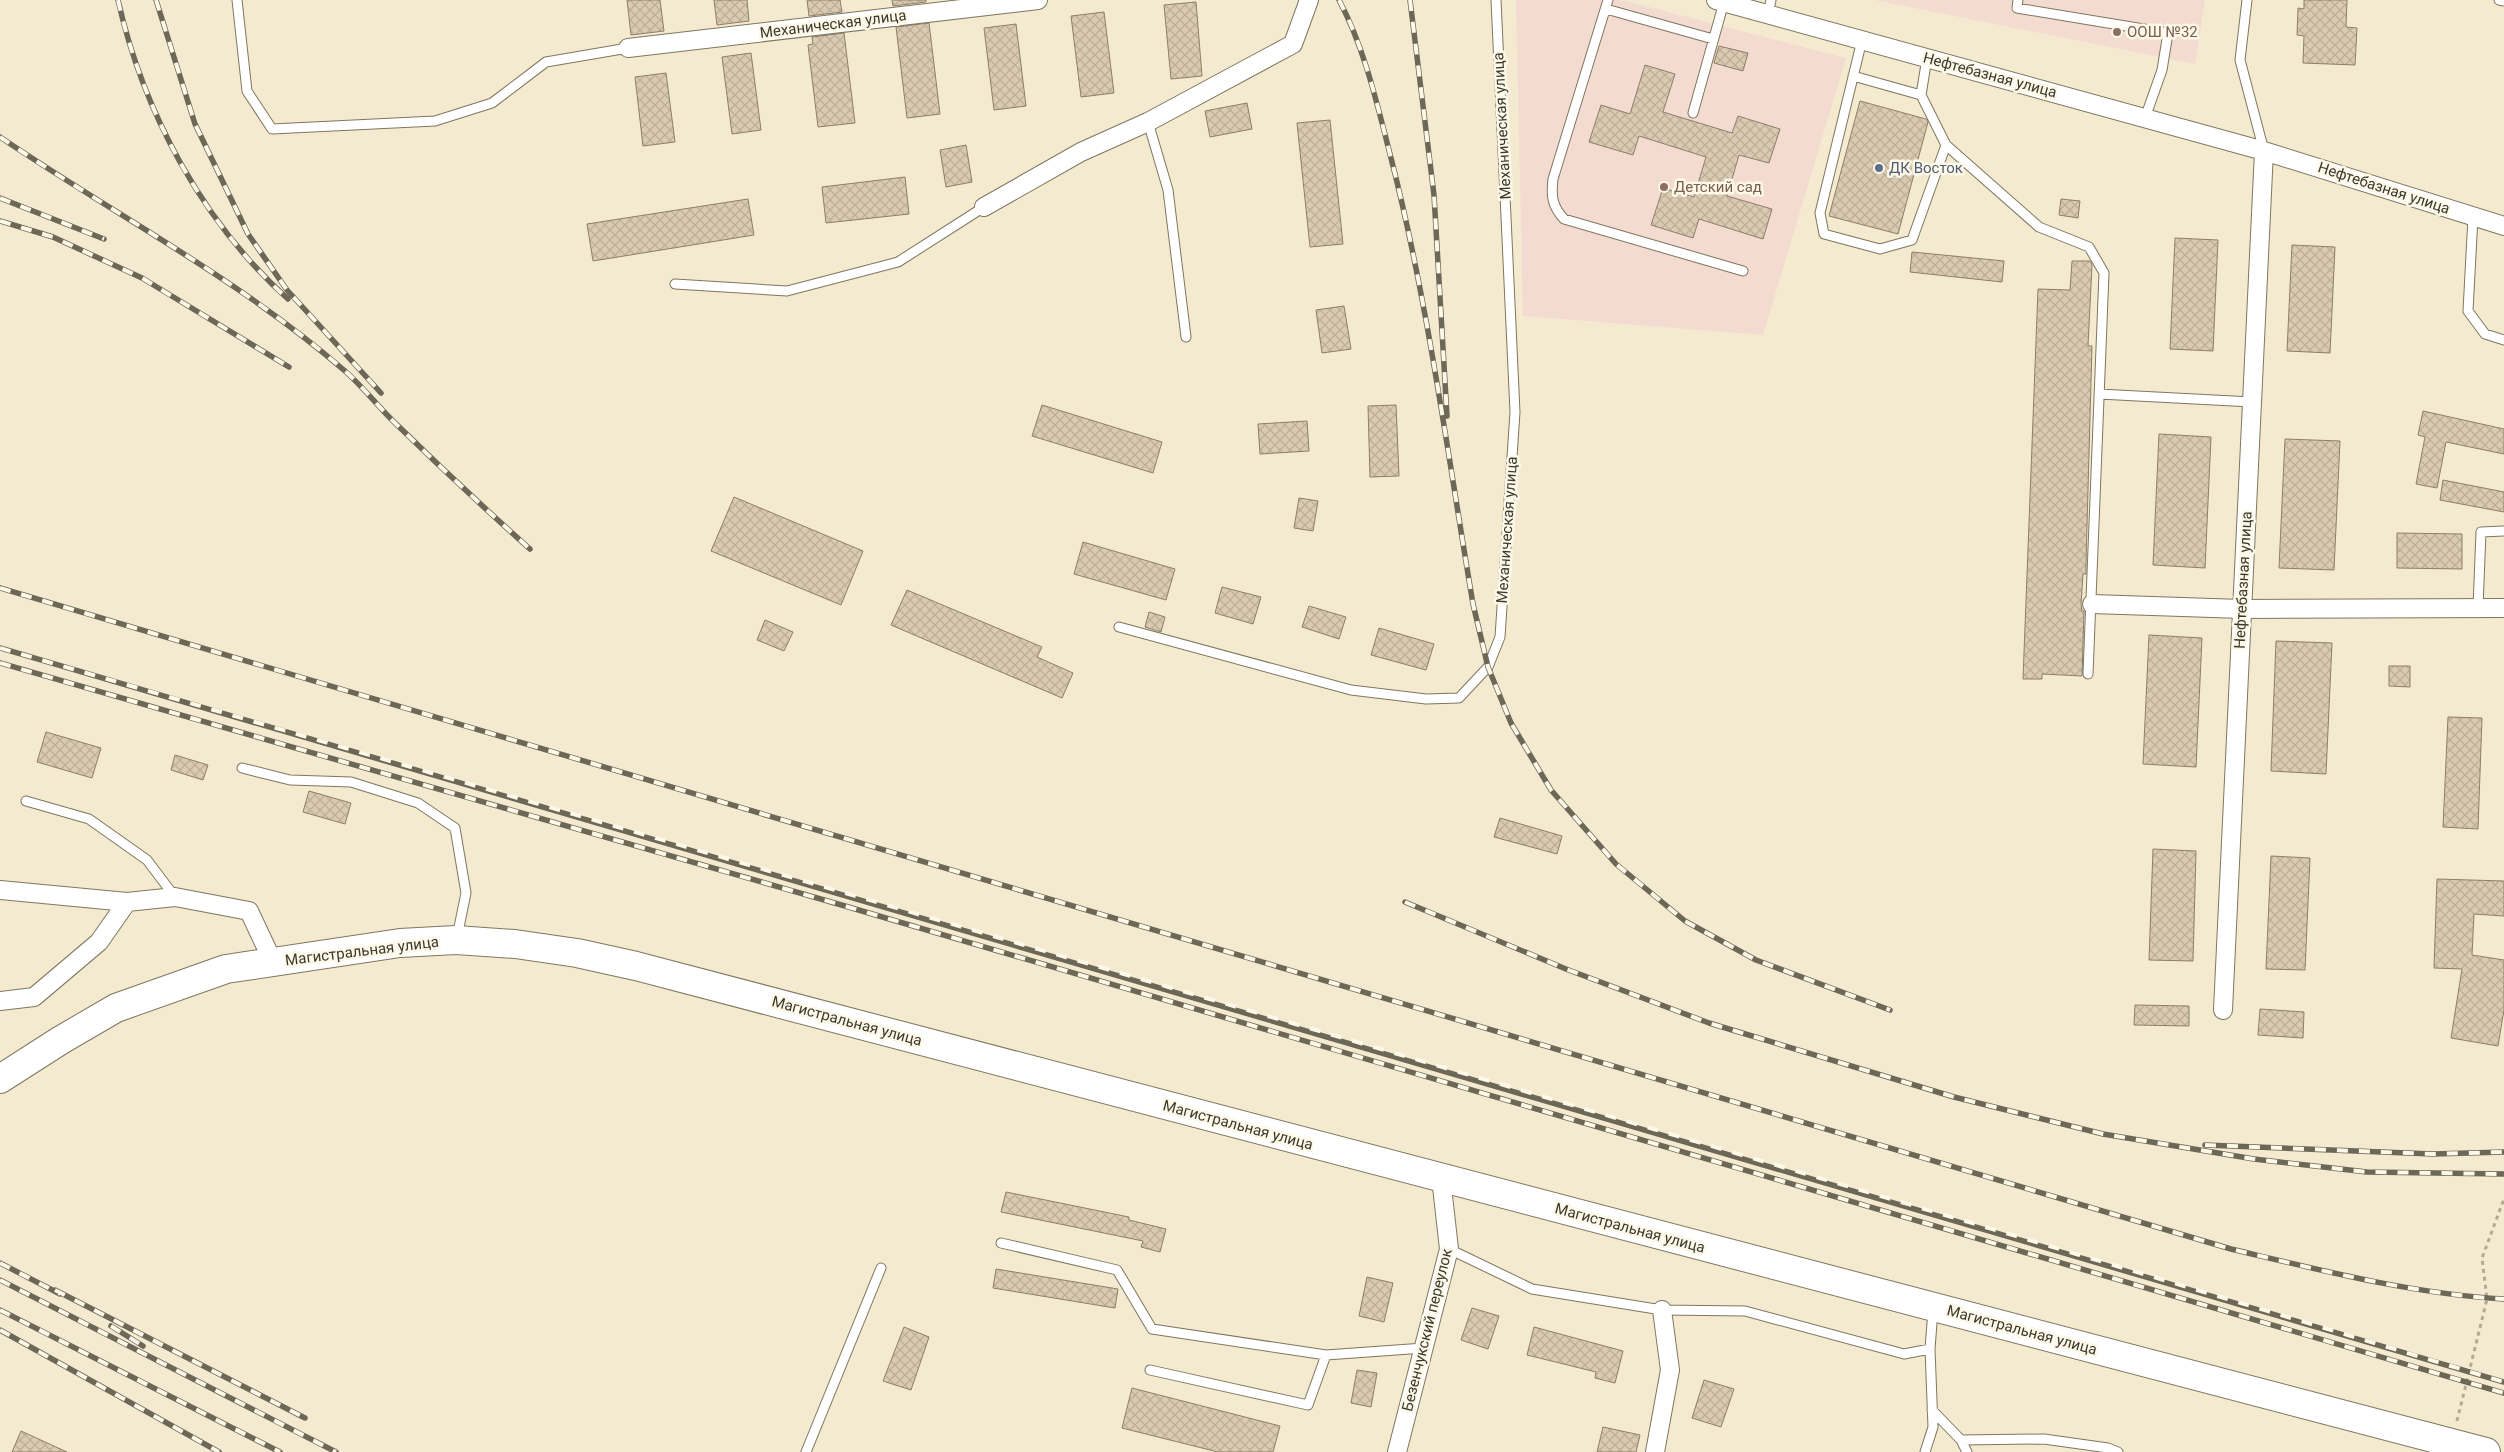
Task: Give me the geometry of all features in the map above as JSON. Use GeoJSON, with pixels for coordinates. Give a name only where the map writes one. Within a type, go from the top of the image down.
{"type":"FeatureCollection","features":[{"type":"Feature","properties":{"kind":"main road","name":"Магистральная улица"},"geometry":{"type":"LineString","coordinates":[[0,1079],[116,1008],[226,970],[400,943],[456,940],[515,944],[636,966],[2486,1452]]}},
{"type":"Feature","properties":{"kind":"street","name":"Механическая улица"},"geometry":{"type":"LineString","coordinates":[[628,48],[1038,0]]}},
{"type":"Feature","properties":{"kind":"street"},"geometry":{"type":"LineString","coordinates":[[984,207],[1081,152],[1148,122],[1293,44],[1309,0]]}},
{"type":"Feature","properties":{"kind":"street","name":"Нефтебазная улица"},"geometry":{"type":"LineString","coordinates":[[1720,1],[1769,7],[1862,40],[2264,150],[2504,226]]}},
{"type":"Feature","properties":{"kind":"street","name":"Нефтебазная улица"},"geometry":{"type":"LineString","coordinates":[[2223,1010],[2264,150]]}},
{"type":"Feature","properties":{"kind":"street"},"geometry":{"type":"LineString","coordinates":[[2092,604],[2242,609],[2504,608]]}},
{"type":"Feature","properties":{"kind":"street"},"geometry":{"type":"LineString","coordinates":[[0,890],[127,902],[175,897],[249,910],[273,962]]}},
{"type":"Feature","properties":{"kind":"street"},"geometry":{"type":"LineString","coordinates":[[0,1002],[34,997],[99,942],[127,902]]}},
{"type":"Feature","properties":{"kind":"street","name":"Безенчукский переулок"},"geometry":{"type":"LineString","coordinates":[[1397,1452],[1449,1250],[1441,1178]]}},
{"type":"Feature","properties":{"kind":"street"},"geometry":{"type":"LineString","coordinates":[[1655,1452],[1670,1370],[1662,1310]]}},
{"type":"Feature","properties":{"kind":"lane"},"geometry":{"type":"LineString","coordinates":[[237,0],[247,91],[272,129],[435,121],[492,103],[546,62],[628,48]]}},
{"type":"Feature","properties":{"kind":"lane","name":"Механическая улица"},"geometry":{"type":"LineString","coordinates":[[1119,628],[1351,690],[1426,699],[1459,698],[1488,667],[1500,637],[1515,412],[1496,0]]}},
{"type":"Feature","properties":{"kind":"lane"},"geometry":{"type":"LineString","coordinates":[[2018,0],[2017,8],[2168,33],[2162,70],[2145,118]]}},
{"type":"Feature","properties":{"kind":"lane"},"geometry":{"type":"LineString","coordinates":[[2246,0],[2240,60],[2264,150]]}},
{"type":"Feature","properties":{"kind":"lane"},"geometry":{"type":"LineString","coordinates":[[2499,0],[2504,1]]}},
{"type":"Feature","properties":{"kind":"lane"},"geometry":{"type":"LineString","coordinates":[[1693,113],[1713,39],[1720,1]]}},
{"type":"Feature","properties":{"kind":"lane"},"geometry":{"type":"LineString","coordinates":[[1713,39],[1607,5],[1552,179],[1551,193],[1555,209],[1564,219],[1743,271]]}},
{"type":"Feature","properties":{"kind":"lane"},"geometry":{"type":"LineString","coordinates":[[1862,40],[1820,213],[1824,234],[1880,249],[1912,240],[1946,145]]}},
{"type":"Feature","properties":{"kind":"lane"},"geometry":{"type":"LineString","coordinates":[[1927,58],[1921,95],[1946,145],[2040,227],[2089,247],[2104,273],[2088,674]]}},
{"type":"Feature","properties":{"kind":"lane"},"geometry":{"type":"LineString","coordinates":[[1853,76],[1921,95]]}},
{"type":"Feature","properties":{"kind":"lane"},"geometry":{"type":"LineString","coordinates":[[1148,122],[1168,190],[1186,336]]}},
{"type":"Feature","properties":{"kind":"lane"},"geometry":{"type":"LineString","coordinates":[[674,284],[787,290],[898,262],[984,207]]}},
{"type":"Feature","properties":{"kind":"lane"},"geometry":{"type":"LineString","coordinates":[[2473,217],[2468,311],[2485,334],[2504,340]]}},
{"type":"Feature","properties":{"kind":"lane"},"geometry":{"type":"LineString","coordinates":[[2099,394],[2252,402]]}},
{"type":"Feature","properties":{"kind":"lane"},"geometry":{"type":"LineString","coordinates":[[2478,607],[2481,532],[2504,532]]}},
{"type":"Feature","properties":{"kind":"lane"},"geometry":{"type":"LineString","coordinates":[[242,768],[290,780],[351,782],[418,803],[455,828],[466,894],[456,940]]}},
{"type":"Feature","properties":{"kind":"lane"},"geometry":{"type":"LineString","coordinates":[[26,801],[89,819],[147,860],[175,897]]}},
{"type":"Feature","properties":{"kind":"lane"},"geometry":{"type":"LineString","coordinates":[[1001,1243],[1117,1270],[1152,1328],[1326,1355],[1424,1348]]}},
{"type":"Feature","properties":{"kind":"lane"},"geometry":{"type":"LineString","coordinates":[[1449,1250],[1532,1289],[1662,1310],[1745,1312],[1904,1354],[1930,1349]]}},
{"type":"Feature","properties":{"kind":"lane"},"geometry":{"type":"LineString","coordinates":[[806,1452],[881,1268]]}},
{"type":"Feature","properties":{"kind":"lane"},"geometry":{"type":"LineString","coordinates":[[1925,1452],[1933,1427],[1930,1349],[1934,1307]]}},
{"type":"Feature","properties":{"kind":"lane"},"geometry":{"type":"LineString","coordinates":[[1150,1370],[1308,1405],[1326,1355]]}},
{"type":"Feature","properties":{"kind":"lane"},"geometry":{"type":"LineString","coordinates":[[1932,1410],[1961,1440],[1967,1452]]}},
{"type":"Feature","properties":{"kind":"lane"},"geometry":{"type":"LineString","coordinates":[[1961,1440],[2044,1439],[2108,1448],[2118,1452]]}},
{"type":"Feature","properties":{"kind":"path"},"geometry":{"type":"LineString","coordinates":[[2451,1443],[2488,1298],[2482,1258],[2504,1199]]}},
{"type":"Feature","properties":{"kind":"shaded area","name":"Детский сад"},"geometry":{"type":"Polygon","coordinates":[[[1516,0],[1622,0],[1846,58],[1763,335],[1523,316],[1516,0]]]}},
{"type":"Feature","properties":{"kind":"shaded area","name":"ООШ №32"},"geometry":{"type":"Polygon","coordinates":[[[1874,0],[2205,0],[2195,64],[1874,0]]]}},
{"type":"Feature","properties":{"kind":"building"},"geometry":{"type":"Polygon","coordinates":[[[627,0],[660,0],[664,31],[631,35],[627,0]]]}},
{"type":"Feature","properties":{"kind":"building"},"geometry":{"type":"Polygon","coordinates":[[[714,0],[747,0],[749,21],[717,25],[714,0]]]}},
{"type":"Feature","properties":{"kind":"building"},"geometry":{"type":"Polygon","coordinates":[[[807,0],[840,0],[842,12],[809,16],[807,0]]]}},
{"type":"Feature","properties":{"kind":"building"},"geometry":{"type":"Polygon","coordinates":[[[892,0],[926,0],[926,2],[893,6],[892,0]]]}},
{"type":"Feature","properties":{"kind":"building"},"geometry":{"type":"Polygon","coordinates":[[[2304,0],[2347,0],[2346,27],[2357,28],[2355,65],[2303,63],[2304,36],[2297,35],[2298,8],[2304,9],[2304,0]]]}},
{"type":"Feature","properties":{"kind":"building"},"geometry":{"type":"Polygon","coordinates":[[[1196,2],[1202,76],[1171,79],[1164,5],[1196,2]]]}},
{"type":"Feature","properties":{"kind":"building"},"geometry":{"type":"Polygon","coordinates":[[[1104,12],[1114,93],[1081,97],[1071,16],[1104,12]]]}},
{"type":"Feature","properties":{"kind":"building"},"geometry":{"type":"Polygon","coordinates":[[[929,23],[940,114],[907,118],[896,27],[929,23]]]}},
{"type":"Feature","properties":{"kind":"building"},"geometry":{"type":"Polygon","coordinates":[[[1016,24],[1026,106],[994,110],[984,28],[1016,24]]]}},
{"type":"Feature","properties":{"kind":"building"},"geometry":{"type":"Polygon","coordinates":[[[844,33],[855,123],[818,127],[808,45],[813,44],[812,37],[844,33]]]}},
{"type":"Feature","properties":{"kind":"building"},"geometry":{"type":"Polygon","coordinates":[[[1719,46],[1748,53],[1743,71],[1714,63],[1719,46]]]}},
{"type":"Feature","properties":{"kind":"building"},"geometry":{"type":"Polygon","coordinates":[[[751,53],[761,130],[732,134],[722,57],[751,53]]]}},
{"type":"Feature","properties":{"kind":"building"},"geometry":{"type":"Polygon","coordinates":[[[1645,65],[1675,74],[1663,112],[1732,133],[1738,116],[1780,129],[1769,163],[1739,155],[1727,196],[1772,209],[1763,239],[1699,219],[1693,238],[1651,225],[1663,188],[1694,197],[1706,157],[1639,136],[1633,155],[1589,142],[1601,105],[1630,114],[1645,65]]]}},
{"type":"Feature","properties":{"kind":"building"},"geometry":{"type":"Polygon","coordinates":[[[666,73],[675,142],[643,146],[635,77],[666,73]]]}},
{"type":"Feature","properties":{"kind":"building","name":"ДК Восток"},"geometry":{"type":"Polygon","coordinates":[[[1860,101],[1926,119],[1928,122],[1898,234],[1829,216],[1860,101]]]}},
{"type":"Feature","properties":{"kind":"building"},"geometry":{"type":"Polygon","coordinates":[[[1247,103],[1252,129],[1210,137],[1205,111],[1247,103]]]}},
{"type":"Feature","properties":{"kind":"building"},"geometry":{"type":"Polygon","coordinates":[[[1330,120],[1343,244],[1310,247],[1297,123],[1330,120]]]}},
{"type":"Feature","properties":{"kind":"building"},"geometry":{"type":"Polygon","coordinates":[[[966,145],[972,182],[946,187],[940,150],[966,145]]]}},
{"type":"Feature","properties":{"kind":"building"},"geometry":{"type":"Polygon","coordinates":[[[905,177],[909,214],[826,223],[822,187],[905,177]]]}},
{"type":"Feature","properties":{"kind":"building"},"geometry":{"type":"Polygon","coordinates":[[[748,199],[754,235],[593,261],[587,224],[748,199]]]}},
{"type":"Feature","properties":{"kind":"building"},"geometry":{"type":"Polygon","coordinates":[[[2061,199],[2080,201],[2078,218],[2059,215],[2061,199]]]}},
{"type":"Feature","properties":{"kind":"building"},"geometry":{"type":"Polygon","coordinates":[[[2175,238],[2218,240],[2213,351],[2170,349],[2175,238]]]}},
{"type":"Feature","properties":{"kind":"building"},"geometry":{"type":"Polygon","coordinates":[[[2292,245],[2335,247],[2330,353],[2287,351],[2292,245]]]}},
{"type":"Feature","properties":{"kind":"building"},"geometry":{"type":"Polygon","coordinates":[[[1912,252],[2004,261],[2002,282],[1910,272],[1912,252]]]}},
{"type":"Feature","properties":{"kind":"building"},"geometry":{"type":"Polygon","coordinates":[[[2072,261],[2090,261],[2092,265],[2088,346],[2092,346],[2086,574],[2083,574],[2081,604],[2082,611],[2084,611],[2082,676],[2042,674],[2042,679],[2023,679],[2038,289],[2070,290],[2072,261]]]}},
{"type":"Feature","properties":{"kind":"building"},"geometry":{"type":"Polygon","coordinates":[[[1344,306],[1351,349],[1322,353],[1316,310],[1344,306]]]}},
{"type":"Feature","properties":{"kind":"building"},"geometry":{"type":"Polygon","coordinates":[[[1042,405],[1162,442],[1153,473],[1032,436],[1042,405]]]}},
{"type":"Feature","properties":{"kind":"building"},"geometry":{"type":"Polygon","coordinates":[[[1396,405],[1399,476],[1370,477],[1368,406],[1396,405]]]}},
{"type":"Feature","properties":{"kind":"building"},"geometry":{"type":"Polygon","coordinates":[[[2423,411],[2504,429],[2504,454],[2446,442],[2437,488],[2416,484],[2425,437],[2418,435],[2423,411]]]}},
{"type":"Feature","properties":{"kind":"building"},"geometry":{"type":"Polygon","coordinates":[[[1307,421],[1309,451],[1260,454],[1258,424],[1307,421]]]}},
{"type":"Feature","properties":{"kind":"building"},"geometry":{"type":"Polygon","coordinates":[[[2159,434],[2211,437],[2205,568],[2153,565],[2159,434]]]}},
{"type":"Feature","properties":{"kind":"building"},"geometry":{"type":"Polygon","coordinates":[[[2285,439],[2340,441],[2334,570],[2279,568],[2285,439]]]}},
{"type":"Feature","properties":{"kind":"building"},"geometry":{"type":"Polygon","coordinates":[[[2443,480],[2504,492],[2504,512],[2440,500],[2443,480]]]}},
{"type":"Feature","properties":{"kind":"building"},"geometry":{"type":"Polygon","coordinates":[[[734,497],[863,551],[841,605],[711,551],[734,497]]]}},
{"type":"Feature","properties":{"kind":"building"},"geometry":{"type":"Polygon","coordinates":[[[1299,498],[1318,501],[1313,531],[1294,528],[1299,498]]]}},
{"type":"Feature","properties":{"kind":"building"},"geometry":{"type":"Polygon","coordinates":[[[2397,533],[2462,534],[2462,569],[2397,568],[2397,533]]]}},
{"type":"Feature","properties":{"kind":"building"},"geometry":{"type":"Polygon","coordinates":[[[1083,542],[1175,569],[1166,600],[1074,574],[1083,542]]]}},
{"type":"Feature","properties":{"kind":"building"},"geometry":{"type":"Polygon","coordinates":[[[1222,587],[1261,597],[1253,624],[1215,613],[1222,587]]]}},
{"type":"Feature","properties":{"kind":"building"},"geometry":{"type":"Polygon","coordinates":[[[907,590],[1042,647],[1037,657],[1073,673],[1062,698],[891,625],[907,590]]]}},
{"type":"Feature","properties":{"kind":"building"},"geometry":{"type":"Polygon","coordinates":[[[1309,606],[1346,617],[1339,639],[1302,627],[1309,606]]]}},
{"type":"Feature","properties":{"kind":"building"},"geometry":{"type":"Polygon","coordinates":[[[1149,612],[1165,617],[1161,632],[1145,627],[1149,612]]]}},
{"type":"Feature","properties":{"kind":"building"},"geometry":{"type":"Polygon","coordinates":[[[765,620],[793,632],[784,651],[757,640],[765,620]]]}},
{"type":"Feature","properties":{"kind":"building"},"geometry":{"type":"Polygon","coordinates":[[[1379,628],[1434,644],[1426,670],[1371,655],[1379,628]]]}},
{"type":"Feature","properties":{"kind":"building"},"geometry":{"type":"Polygon","coordinates":[[[2149,635],[2202,638],[2196,767],[2143,764],[2149,635]]]}},
{"type":"Feature","properties":{"kind":"building"},"geometry":{"type":"Polygon","coordinates":[[[2276,641],[2332,643],[2326,774],[2271,771],[2276,641]]]}},
{"type":"Feature","properties":{"kind":"building"},"geometry":{"type":"Polygon","coordinates":[[[2389,666],[2410,666],[2410,687],[2389,686],[2389,666]]]}},
{"type":"Feature","properties":{"kind":"building"},"geometry":{"type":"Polygon","coordinates":[[[2448,717],[2482,718],[2478,829],[2443,827],[2448,717]]]}},
{"type":"Feature","properties":{"kind":"building"},"geometry":{"type":"Polygon","coordinates":[[[46,732],[101,748],[92,778],[37,762],[46,732]]]}},
{"type":"Feature","properties":{"kind":"building"},"geometry":{"type":"Polygon","coordinates":[[[175,755],[208,765],[203,780],[171,770],[175,755]]]}},
{"type":"Feature","properties":{"kind":"building"},"geometry":{"type":"Polygon","coordinates":[[[309,791],[351,803],[345,824],[303,812],[309,791]]]}},
{"type":"Feature","properties":{"kind":"building"},"geometry":{"type":"Polygon","coordinates":[[[1500,818],[1562,836],[1557,854],[1494,837],[1500,818]]]}},
{"type":"Feature","properties":{"kind":"building"},"geometry":{"type":"Polygon","coordinates":[[[2153,849],[2196,851],[2193,961],[2149,960],[2153,849]]]}},
{"type":"Feature","properties":{"kind":"building"},"geometry":{"type":"Polygon","coordinates":[[[2271,856],[2310,858],[2305,970],[2266,969],[2271,856]]]}},
{"type":"Feature","properties":{"kind":"building"},"geometry":{"type":"Polygon","coordinates":[[[2437,879],[2504,881],[2504,916],[2474,914],[2472,955],[2504,960],[2504,1010],[2498,1046],[2451,1038],[2462,969],[2434,968],[2437,879]]]}},
{"type":"Feature","properties":{"kind":"building"},"geometry":{"type":"Polygon","coordinates":[[[2135,1005],[2189,1006],[2189,1026],[2134,1025],[2135,1005]]]}},
{"type":"Feature","properties":{"kind":"building"},"geometry":{"type":"Polygon","coordinates":[[[2260,1009],[2304,1012],[2303,1038],[2258,1035],[2260,1009]]]}},
{"type":"Feature","properties":{"kind":"building"},"geometry":{"type":"Polygon","coordinates":[[[1006,1192],[1129,1217],[1129,1220],[1166,1229],[1160,1252],[1141,1247],[1143,1241],[1001,1212],[1006,1192]]]}},
{"type":"Feature","properties":{"kind":"building"},"geometry":{"type":"Polygon","coordinates":[[[996,1269],[1118,1289],[1115,1308],[993,1288],[996,1269]]]}},
{"type":"Feature","properties":{"kind":"building"},"geometry":{"type":"Polygon","coordinates":[[[1367,1277],[1393,1283],[1384,1322],[1359,1316],[1367,1277]]]}},
{"type":"Feature","properties":{"kind":"building"},"geometry":{"type":"Polygon","coordinates":[[[1472,1308],[1499,1316],[1488,1349],[1461,1340],[1472,1308]]]}},
{"type":"Feature","properties":{"kind":"building"},"geometry":{"type":"Polygon","coordinates":[[[904,1327],[929,1337],[911,1390],[883,1381],[904,1327]]]}},
{"type":"Feature","properties":{"kind":"building"},"geometry":{"type":"Polygon","coordinates":[[[1534,1327],[1623,1351],[1615,1383],[1595,1378],[1596,1372],[1527,1355],[1534,1327]]]}},
{"type":"Feature","properties":{"kind":"building"},"geometry":{"type":"Polygon","coordinates":[[[1357,1370],[1377,1373],[1371,1407],[1351,1403],[1357,1370]]]}},
{"type":"Feature","properties":{"kind":"building"},"geometry":{"type":"Polygon","coordinates":[[[1704,1380],[1734,1389],[1721,1427],[1692,1418],[1704,1380]]]}},
{"type":"Feature","properties":{"kind":"building"},"geometry":{"type":"Polygon","coordinates":[[[1132,1388],[1280,1426],[1273,1452],[1218,1452],[1122,1428],[1132,1388]]]}},
{"type":"Feature","properties":{"kind":"building"},"geometry":{"type":"Polygon","coordinates":[[[1603,1427],[1640,1435],[1636,1452],[1597,1452],[1603,1427]]]}},
{"type":"Feature","properties":{"kind":"building"},"geometry":{"type":"Polygon","coordinates":[[[21,1431],[67,1452],[12,1452],[21,1431]]]}},
{"type":"Feature","properties":{"kind":"railway"},"geometry":{"type":"LineString","coordinates":[[118,0],[129,42],[143,83],[160,123],[180,162],[203,200],[229,235],[257,269],[288,299]]}},
{"type":"Feature","properties":{"kind":"railway"},"geometry":{"type":"LineString","coordinates":[[156,0],[195,124],[248,234],[287,290],[381,393]]}},
{"type":"Feature","properties":{"kind":"railway"},"geometry":{"type":"LineString","coordinates":[[1339,0],[1356,38],[1370,77],[1404,212],[1427,324],[1473,604],[1488,667],[1511,723],[1551,790],[1616,864],[1685,921],[1756,960],[1890,1010]]}},
{"type":"Feature","properties":{"kind":"railway"},"geometry":{"type":"LineString","coordinates":[[1410,0],[1434,195],[1447,416]]}},
{"type":"Feature","properties":{"kind":"railway"},"geometry":{"type":"LineString","coordinates":[[0,137],[220,277],[304,338],[345,371],[386,414],[530,549]]}},
{"type":"Feature","properties":{"kind":"railway"},"geometry":{"type":"LineString","coordinates":[[0,198],[104,239]]}},
{"type":"Feature","properties":{"kind":"railway"},"geometry":{"type":"LineString","coordinates":[[0,221],[53,237],[142,278],[289,367]]}},
{"type":"Feature","properties":{"kind":"railway"},"geometry":{"type":"LineString","coordinates":[[0,588],[2231,1249],[2401,1287],[2504,1299]]}},
{"type":"Feature","properties":{"kind":"railway"},"geometry":{"type":"LineString","coordinates":[[0,648],[1566,1103],[2504,1382]]}},
{"type":"Feature","properties":{"kind":"railway"},"geometry":{"type":"LineString","coordinates":[[0,663],[845,906],[2504,1393]]}},
{"type":"Feature","properties":{"kind":"railway"},"geometry":{"type":"LineString","coordinates":[[1405,902],[1566,969],[1709,1023],[1954,1097],[2103,1134],[2254,1159],[2367,1172],[2504,1174]]}},
{"type":"Feature","properties":{"kind":"railway"},"geometry":{"type":"LineString","coordinates":[[2205,1145],[2433,1154],[2504,1152]]}},
{"type":"Feature","properties":{"kind":"railway"},"geometry":{"type":"LineString","coordinates":[[0,1263],[60,1294]]}},
{"type":"Feature","properties":{"kind":"railway"},"geometry":{"type":"LineString","coordinates":[[0,1280],[336,1452]]}},
{"type":"Feature","properties":{"kind":"railway"},"geometry":{"type":"LineString","coordinates":[[55,1290],[305,1418]]}},
{"type":"Feature","properties":{"kind":"railway"},"geometry":{"type":"LineString","coordinates":[[0,1310],[280,1452]]}},
{"type":"Feature","properties":{"kind":"railway"},"geometry":{"type":"LineString","coordinates":[[111,1326],[143,1346]]}},
{"type":"Feature","properties":{"kind":"railway"},"geometry":{"type":"LineString","coordinates":[[0,1330],[219,1452]]}},
{"type":"Feature","properties":{"kind":"place","name":"ООШ №32"},"geometry":{"type":"Point","coordinates":[2117,32]}},
{"type":"Feature","properties":{"kind":"place","name":"ДК Восток"},"geometry":{"type":"Point","coordinates":[1879,168]}},
{"type":"Feature","properties":{"kind":"place","name":"Детский сад"},"geometry":{"type":"Point","coordinates":[1664,187]}}]}
